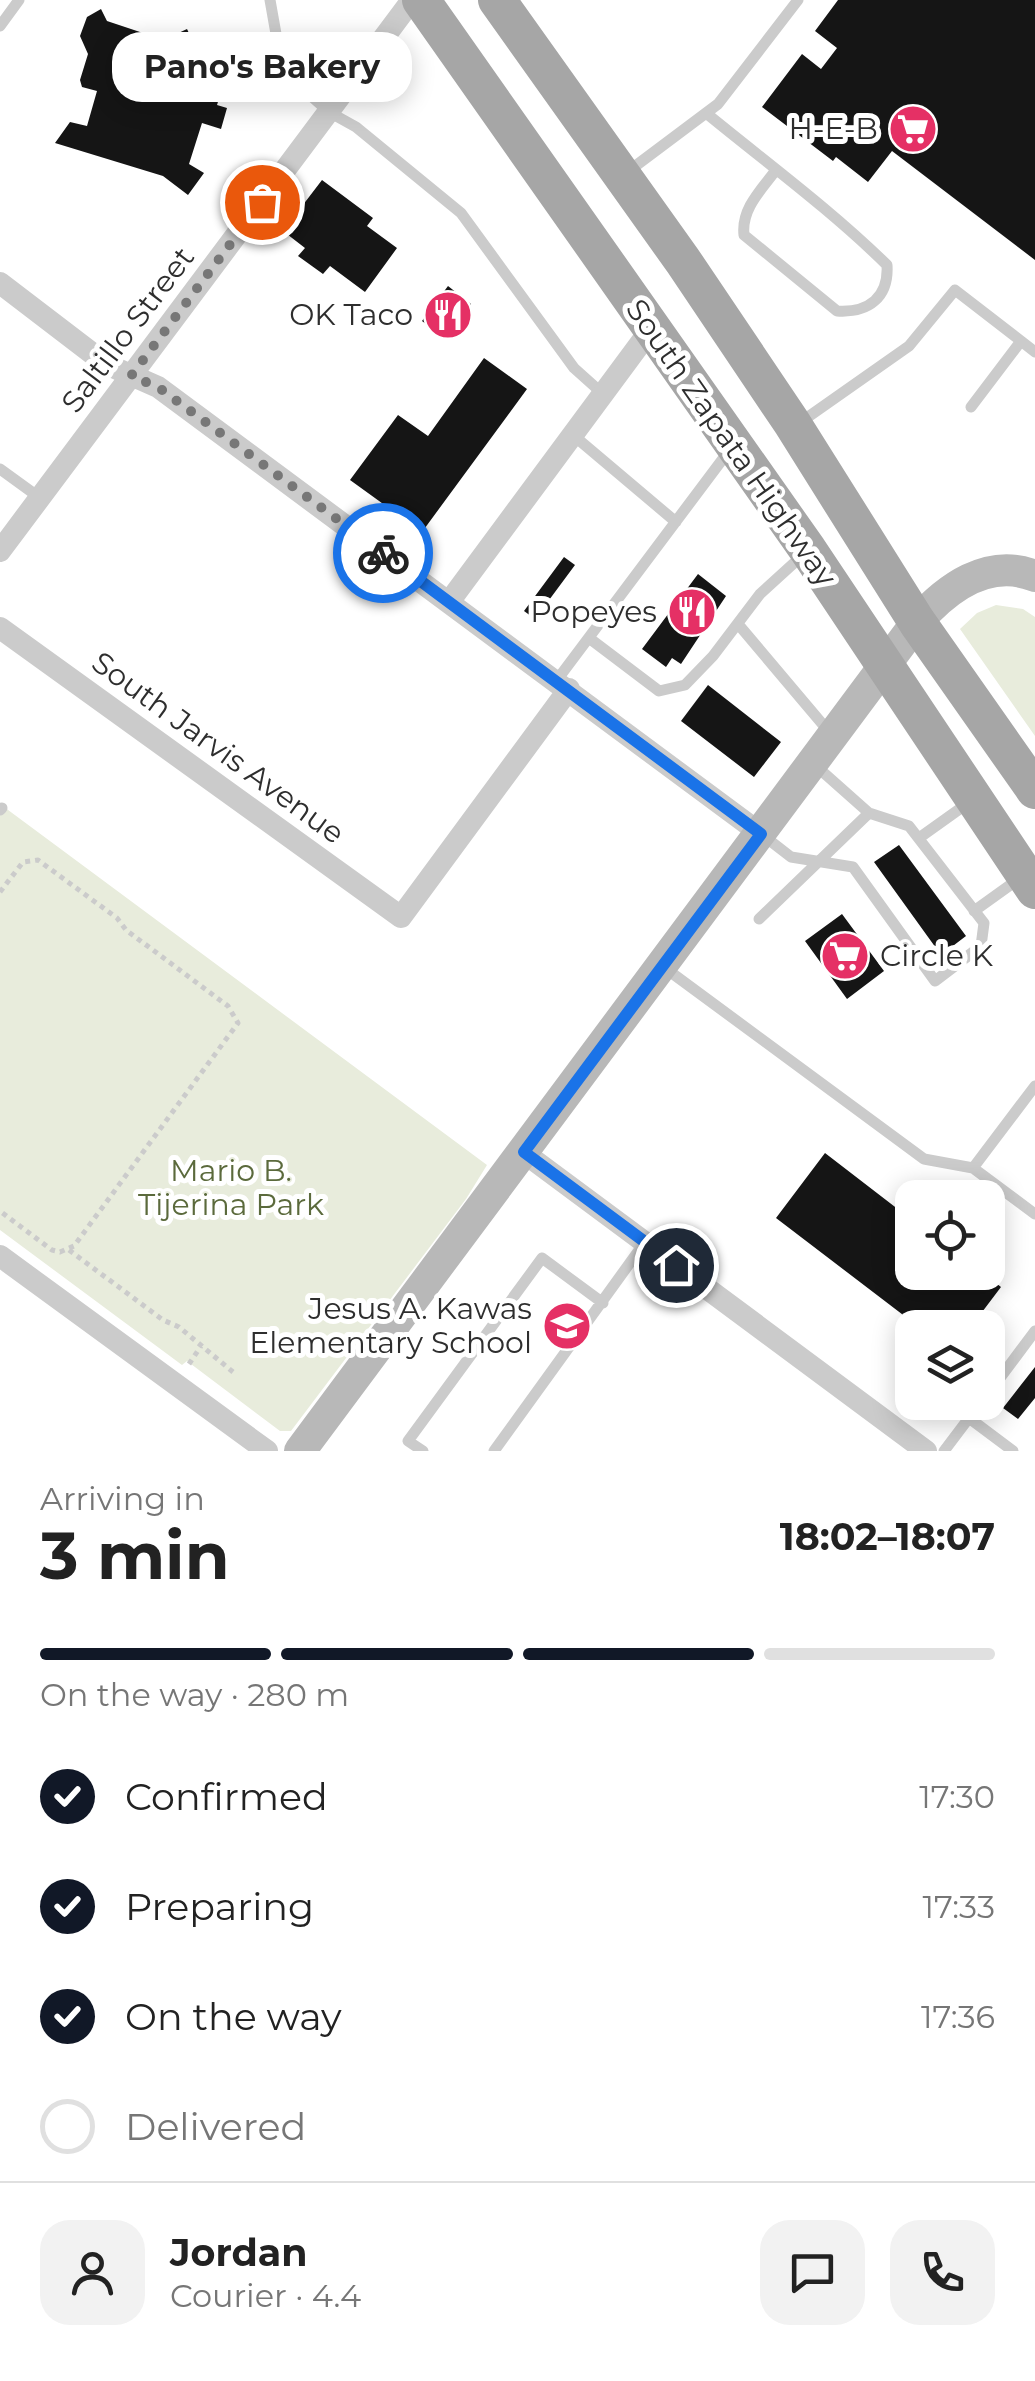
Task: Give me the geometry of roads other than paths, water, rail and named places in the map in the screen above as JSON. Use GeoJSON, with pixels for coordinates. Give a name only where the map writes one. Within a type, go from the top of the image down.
{"type":"FeatureCollection","features":[{"type":"Feature","properties":{"kind":"main road","name":"South Zapata Highway"},"geometry":{"type":"LineString","coordinates":[[421,0],[808,550],[1030,882]]}},
{"type":"Feature","properties":{"kind":"main road","name":"South Zapata Highway"},"geometry":{"type":"LineString","coordinates":[[496,0],[794,426],[917,622],[1035,790]]}},
{"type":"Feature","properties":{"kind":"main road"},"geometry":{"type":"LineString","coordinates":[[300,1451],[917,622],[941,595],[963,581],[984,573],[1007,571],[1035,576]]}},
{"type":"Feature","properties":{"kind":"street","name":"Saltillo Street"},"geometry":{"type":"LineString","coordinates":[[0,551],[412,0]]}},
{"type":"Feature","properties":{"kind":"street"},"geometry":{"type":"LineString","coordinates":[[0,283],[106,364],[158,387],[761,834]]}},
{"type":"Feature","properties":{"kind":"street"},"geometry":{"type":"LineString","coordinates":[[449,602],[651,329]]}},
{"type":"Feature","properties":{"kind":"street","name":"South Jarvis Avenue"},"geometry":{"type":"LineString","coordinates":[[0,628],[402,917],[563,684]]}},
{"type":"Feature","properties":{"kind":"street"},"geometry":{"type":"LineString","coordinates":[[524,1152],[926,1451]]}},
{"type":"Feature","properties":{"kind":"street"},"geometry":{"type":"LineString","coordinates":[[0,1256],[267,1451]]}},
{"type":"Feature","properties":{"kind":"lane"},"geometry":{"type":"LineString","coordinates":[[0,26],[19,0]]}},
{"type":"Feature","properties":{"kind":"lane"},"geometry":{"type":"LineString","coordinates":[[270,0],[280,62],[293,80],[329,112],[356,126],[461,213],[574,368],[603,394]]}},
{"type":"Feature","properties":{"kind":"lane"},"geometry":{"type":"LineString","coordinates":[[622,176],[718,104],[798,0]]}},
{"type":"Feature","properties":{"kind":"lane"},"geometry":{"type":"LineString","coordinates":[[706,113],[776,170],[888,265],[888,282],[876,300],[855,312],[838,311],[744,235],[742,222],[749,206],[776,170]]}},
{"type":"Feature","properties":{"kind":"lane"},"geometry":{"type":"LineString","coordinates":[[794,426],[909,346],[954,290],[1035,352]]}},
{"type":"Feature","properties":{"kind":"lane"},"geometry":{"type":"LineString","coordinates":[[971,407],[1021,341]]}},
{"type":"Feature","properties":{"kind":"lane"},"geometry":{"type":"LineString","coordinates":[[572,435],[676,522]]}},
{"type":"Feature","properties":{"kind":"lane"},"geometry":{"type":"LineString","coordinates":[[563,684],[589,638],[733,445]]}},
{"type":"Feature","properties":{"kind":"lane"},"geometry":{"type":"LineString","coordinates":[[0,469],[40,498]]}},
{"type":"Feature","properties":{"kind":"lane"},"geometry":{"type":"LineString","coordinates":[[589,638],[659,692],[684,685],[760,594],[808,550]]}},
{"type":"Feature","properties":{"kind":"lane"},"geometry":{"type":"LineString","coordinates":[[738,624],[833,736]]}},
{"type":"Feature","properties":{"kind":"lane"},"geometry":{"type":"LineString","coordinates":[[761,834],[792,858],[853,868],[935,981],[981,946],[984,923],[909,826],[870,814],[813,764]]}},
{"type":"Feature","properties":{"kind":"lane"},"geometry":{"type":"LineString","coordinates":[[918,838],[974,798]]}},
{"type":"Feature","properties":{"kind":"lane"},"geometry":{"type":"LineString","coordinates":[[758,919],[870,814]]}},
{"type":"Feature","properties":{"kind":"lane"},"geometry":{"type":"LineString","coordinates":[[974,910],[1030,882]]}},
{"type":"Feature","properties":{"kind":"lane"},"geometry":{"type":"LineString","coordinates":[[662,966],[924,1159],[973,1168],[1035,1214]]}},
{"type":"Feature","properties":{"kind":"lane"},"geometry":{"type":"LineString","coordinates":[[973,1168],[1035,1086]]}},
{"type":"Feature","properties":{"kind":"lane"},"geometry":{"type":"LineString","coordinates":[[494,1451],[644,1242]]}},
{"type":"Feature","properties":{"kind":"lane"},"geometry":{"type":"LineString","coordinates":[[422,1451],[408,1441],[542,1258],[602,1303]]}},
{"type":"Feature","properties":{"kind":"lane"},"geometry":{"type":"LineString","coordinates":[[1005,1371],[1035,1331]]}},
{"type":"Feature","properties":{"kind":"lane"},"geometry":{"type":"LineString","coordinates":[[944,1451],[967,1420]]}},
{"type":"Feature","properties":{"kind":"lane"},"geometry":{"type":"LineString","coordinates":[[971,1420],[1013,1451]]}},
{"type":"Feature","properties":{"kind":"place","name":"H-E-B"},"geometry":{"type":"Point","coordinates":[913,129]}},
{"type":"Feature","properties":{"kind":"place","name":"Pano's Bakery"},"geometry":{"type":"Point","coordinates":[262,202]}},
{"type":"Feature","properties":{"kind":"place","name":"OK Taco"},"geometry":{"type":"Point","coordinates":[448,315]}},
{"type":"Feature","properties":{"kind":"place","name":"Popeyes"},"geometry":{"type":"Point","coordinates":[692,612]}},
{"type":"Feature","properties":{"kind":"place","name":"Circle K"},"geometry":{"type":"Point","coordinates":[845,956]}},
{"type":"Feature","properties":{"kind":"place","name":"Jesus A. Kawas Elementary School"},"geometry":{"type":"Point","coordinates":[567,1326]}},
{"type":"Feature","properties":{"kind":"park label","name":"Mario B. Tijerina Park"},"geometry":{"type":"Point","coordinates":[231,1188]}}]}
